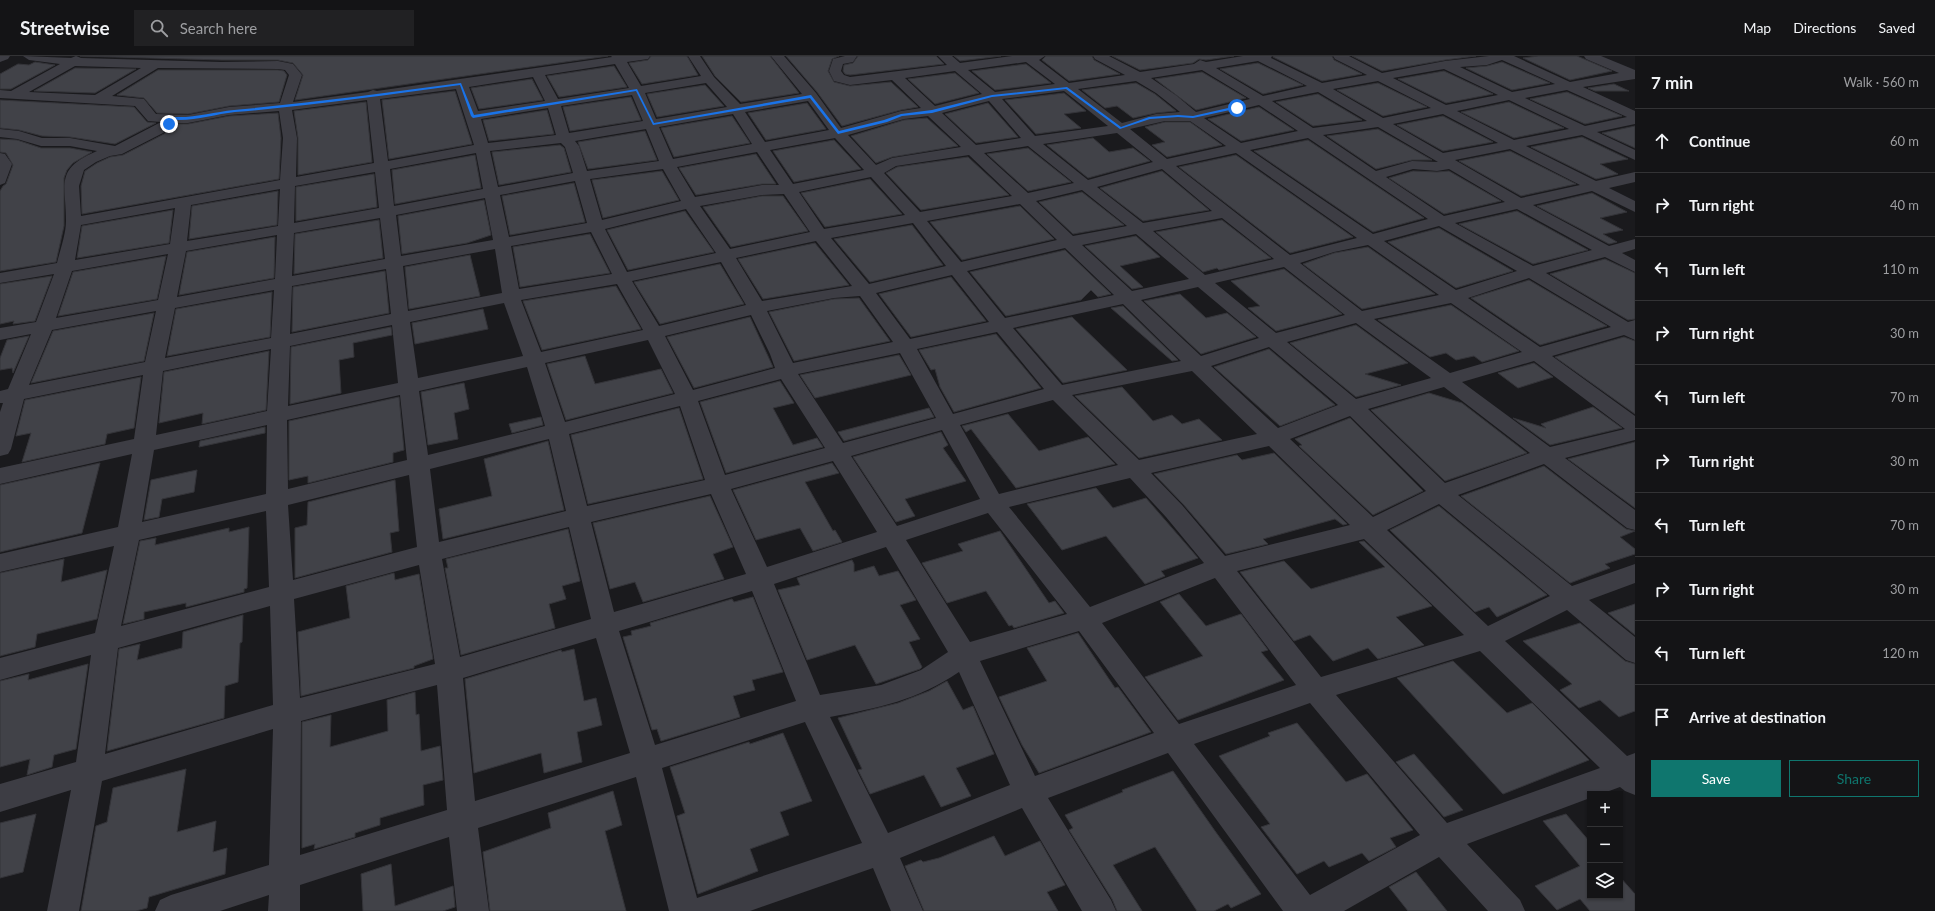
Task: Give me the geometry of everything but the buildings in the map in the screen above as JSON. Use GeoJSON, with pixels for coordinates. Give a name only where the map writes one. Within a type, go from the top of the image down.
{"type":"FeatureCollection","features":[{"type":"Feature","properties":{"kind":"street"},"geometry":{"type":"LineString","coordinates":[[0,58],[4,56]]}},
{"type":"Feature","properties":{"kind":"street"},"geometry":{"type":"LineString","coordinates":[[29,56],[78,59],[163,59],[220,66],[278,65],[289,67],[296,75],[285,107],[290,138],[277,416],[277,500],[287,714],[284,911]]}},
{"type":"Feature","properties":{"kind":"street"},"geometry":{"type":"LineString","coordinates":[[7,94],[139,102],[153,118],[170,117],[174,119],[188,119],[229,112],[285,107],[373,94],[461,84],[538,73],[618,58],[644,56]]}},
{"type":"Feature","properties":{"kind":"street"},"geometry":{"type":"LineString","coordinates":[[694,56],[709,79],[738,108],[760,146],[820,235],[865,290],[906,346],[946,421],[993,503],[1085,620],[1172,739],[1302,911]]}},
{"type":"Feature","properties":{"kind":"street"},"geometry":{"type":"LineString","coordinates":[[777,56],[811,96],[838,132],[916,217],[1000,324],[1057,392],[1135,469],[1174,511],[1220,566],[1315,690],[1442,839],[1509,911]]}},
{"type":"Feature","properties":{"kind":"street"},"geometry":{"type":"LineString","coordinates":[[851,56],[849,59],[837,62],[834,71],[839,78],[850,81],[895,76],[950,61],[1033,57],[1067,88],[1120,128],[1224,213],[1359,317],[1548,455],[1635,522]]}},
{"type":"Feature","properties":{"kind":"street"},"geometry":{"type":"LineString","coordinates":[[1099,56],[1138,76],[1175,100],[1193,117],[1369,240],[1538,355],[1635,426]]}},
{"type":"Feature","properties":{"kind":"street"},"geometry":{"type":"LineString","coordinates":[[1187,56],[1263,101],[1440,221],[1632,330]]}},
{"type":"Feature","properties":{"kind":"street"},"geometry":{"type":"LineString","coordinates":[[0,278],[386,212],[580,176],[668,164],[838,132],[885,121],[901,115],[932,112],[992,96],[1067,88],[1138,76],[1206,67],[1261,56],[1321,88],[1518,203],[1635,267]]}},
{"type":"Feature","properties":{"kind":"street"},"geometry":{"type":"LineString","coordinates":[[1339,56],[1635,207]]}},
{"type":"Feature","properties":{"kind":"street"},"geometry":{"type":"LineString","coordinates":[[1424,56],[1446,65],[1635,156]]}},
{"type":"Feature","properties":{"kind":"street"},"geometry":{"type":"LineString","coordinates":[[0,334],[596,226],[690,203],[762,190],[790,189],[875,172],[892,162],[1120,128],[1149,118],[1178,116],[1193,117],[1263,101],[1290,93],[1446,65],[1487,61],[1500,56]]}},
{"type":"Feature","properties":{"kind":"street"},"geometry":{"type":"LineString","coordinates":[[1504,56],[1635,116]]}},
{"type":"Feature","properties":{"kind":"street"},"geometry":{"type":"LineString","coordinates":[[1590,56],[1634,75]]}},
{"type":"Feature","properties":{"kind":"street"},"geometry":{"type":"LineString","coordinates":[[618,58],[637,90],[653,124],[668,164],[690,203],[724,254],[757,309],[780,354],[786,371],[891,535],[964,655],[1028,792],[1100,911]]}},
{"type":"Feature","properties":{"kind":"street"},"geometry":{"type":"LineString","coordinates":[[0,103],[7,94],[78,59]]}},
{"type":"Feature","properties":{"kind":"street"},"geometry":{"type":"LineString","coordinates":[[98,99],[163,59]]}},
{"type":"Feature","properties":{"kind":"street"},"geometry":{"type":"LineString","coordinates":[[950,61],[992,96],[1031,141],[1141,230],[1270,340],[1353,407],[1441,493],[1635,652]]}},
{"type":"Feature","properties":{"kind":"street"},"geometry":{"type":"LineString","coordinates":[[538,73],[553,103],[564,138],[572,146],[596,226],[622,278],[654,333],[687,398],[718,485],[760,578],[812,708],[881,851],[907,911]]}},
{"type":"Feature","properties":{"kind":"street"},"geometry":{"type":"LineString","coordinates":[[7,396],[511,296],[622,278],[724,254],[820,235],[1023,199],[1085,185],[1164,164],[1309,132],[1380,123],[1568,85],[1634,75]]}},
{"type":"Feature","properties":{"kind":"street"},"geometry":{"type":"LineString","coordinates":[[895,76],[1485,639],[1632,774],[1442,839],[1313,911]]}},
{"type":"Feature","properties":{"kind":"street"},"geometry":{"type":"LineString","coordinates":[[473,116],[709,79]]}},
{"type":"Feature","properties":{"kind":"street"},"geometry":{"type":"LineString","coordinates":[[461,84],[473,116],[482,148],[502,242],[511,296],[534,359],[557,430],[605,625],[646,761],[686,911]]}},
{"type":"Feature","properties":{"kind":"street"},"geometry":{"type":"LineString","coordinates":[[373,94],[380,166],[429,553],[449,671],[462,818],[473,911]]}},
{"type":"Feature","properties":{"kind":"street"},"geometry":{"type":"LineString","coordinates":[[74,222],[482,148],[564,138],[653,124],[811,96]]}},
{"type":"Feature","properties":{"kind":"street"},"geometry":{"type":"LineString","coordinates":[[0,449],[7,396],[44,326],[65,267],[74,222],[71,186],[77,168],[91,159],[108,152],[117,151],[158,130],[174,119]]}},
{"type":"Feature","properties":{"kind":"street"},"geometry":{"type":"LineString","coordinates":[[1374,176],[1412,165],[1437,167],[1447,161],[1513,144],[1635,120]]}},
{"type":"Feature","properties":{"kind":"street"},"geometry":{"type":"LineString","coordinates":[[0,133],[19,135],[41,142],[70,142],[117,151]]}},
{"type":"Feature","properties":{"kind":"street"},"geometry":{"type":"LineString","coordinates":[[0,157],[6,164],[0,180]]}},
{"type":"Feature","properties":{"kind":"street"},"geometry":{"type":"LineString","coordinates":[[0,563],[129,532],[277,500],[687,398],[786,371],[1127,298],[1287,261],[1331,248],[1369,240],[1440,221],[1593,185],[1635,177]]}},
{"type":"Feature","properties":{"kind":"street"},"geometry":{"type":"LineString","coordinates":[[63,911],[89,773],[106,639],[129,532],[144,445],[154,367],[178,247],[184,202]]}},
{"type":"Feature","properties":{"kind":"street"},"geometry":{"type":"LineString","coordinates":[[0,476],[654,333],[773,304],[834,293],[865,290],[1069,242],[1141,230],[1224,213]]}},
{"type":"Feature","properties":{"kind":"street"},"geometry":{"type":"LineString","coordinates":[[0,669],[282,591],[429,553],[579,516],[718,485],[946,421],[1057,392],[1196,364],[1270,340],[1359,317],[1454,297],[1531,272],[1635,244]]}},
{"type":"Feature","properties":{"kind":"street"},"geometry":{"type":"LineString","coordinates":[[0,798],[287,714],[449,671],[605,625],[760,578],[993,503],[1273,438],[1353,407],[1632,330]]}},
{"type":"Feature","properties":{"kind":"street"},"geometry":{"type":"LineString","coordinates":[[171,911],[812,708],[882,696],[930,678],[964,655],[1085,620],[1220,566],[1369,529],[1441,493],[1548,455],[1635,432]]}},
{"type":"Feature","properties":{"kind":"street"},"geometry":{"type":"LineString","coordinates":[[704,911],[881,851],[1028,792],[1172,739],[1315,690],[1485,639],[1568,598],[1635,573]]}},
{"type":"Feature","properties":{"kind":"route"},"geometry":{"type":"LineString","coordinates":[[169,124],[174,119],[188,119],[229,112],[285,107],[373,94],[461,84],[473,116],[637,90],[653,124],[811,96],[838,132],[885,121],[901,115],[932,112],[992,96],[1067,88],[1120,128],[1149,118],[1178,116],[1193,117],[1237,108]]}}]}
